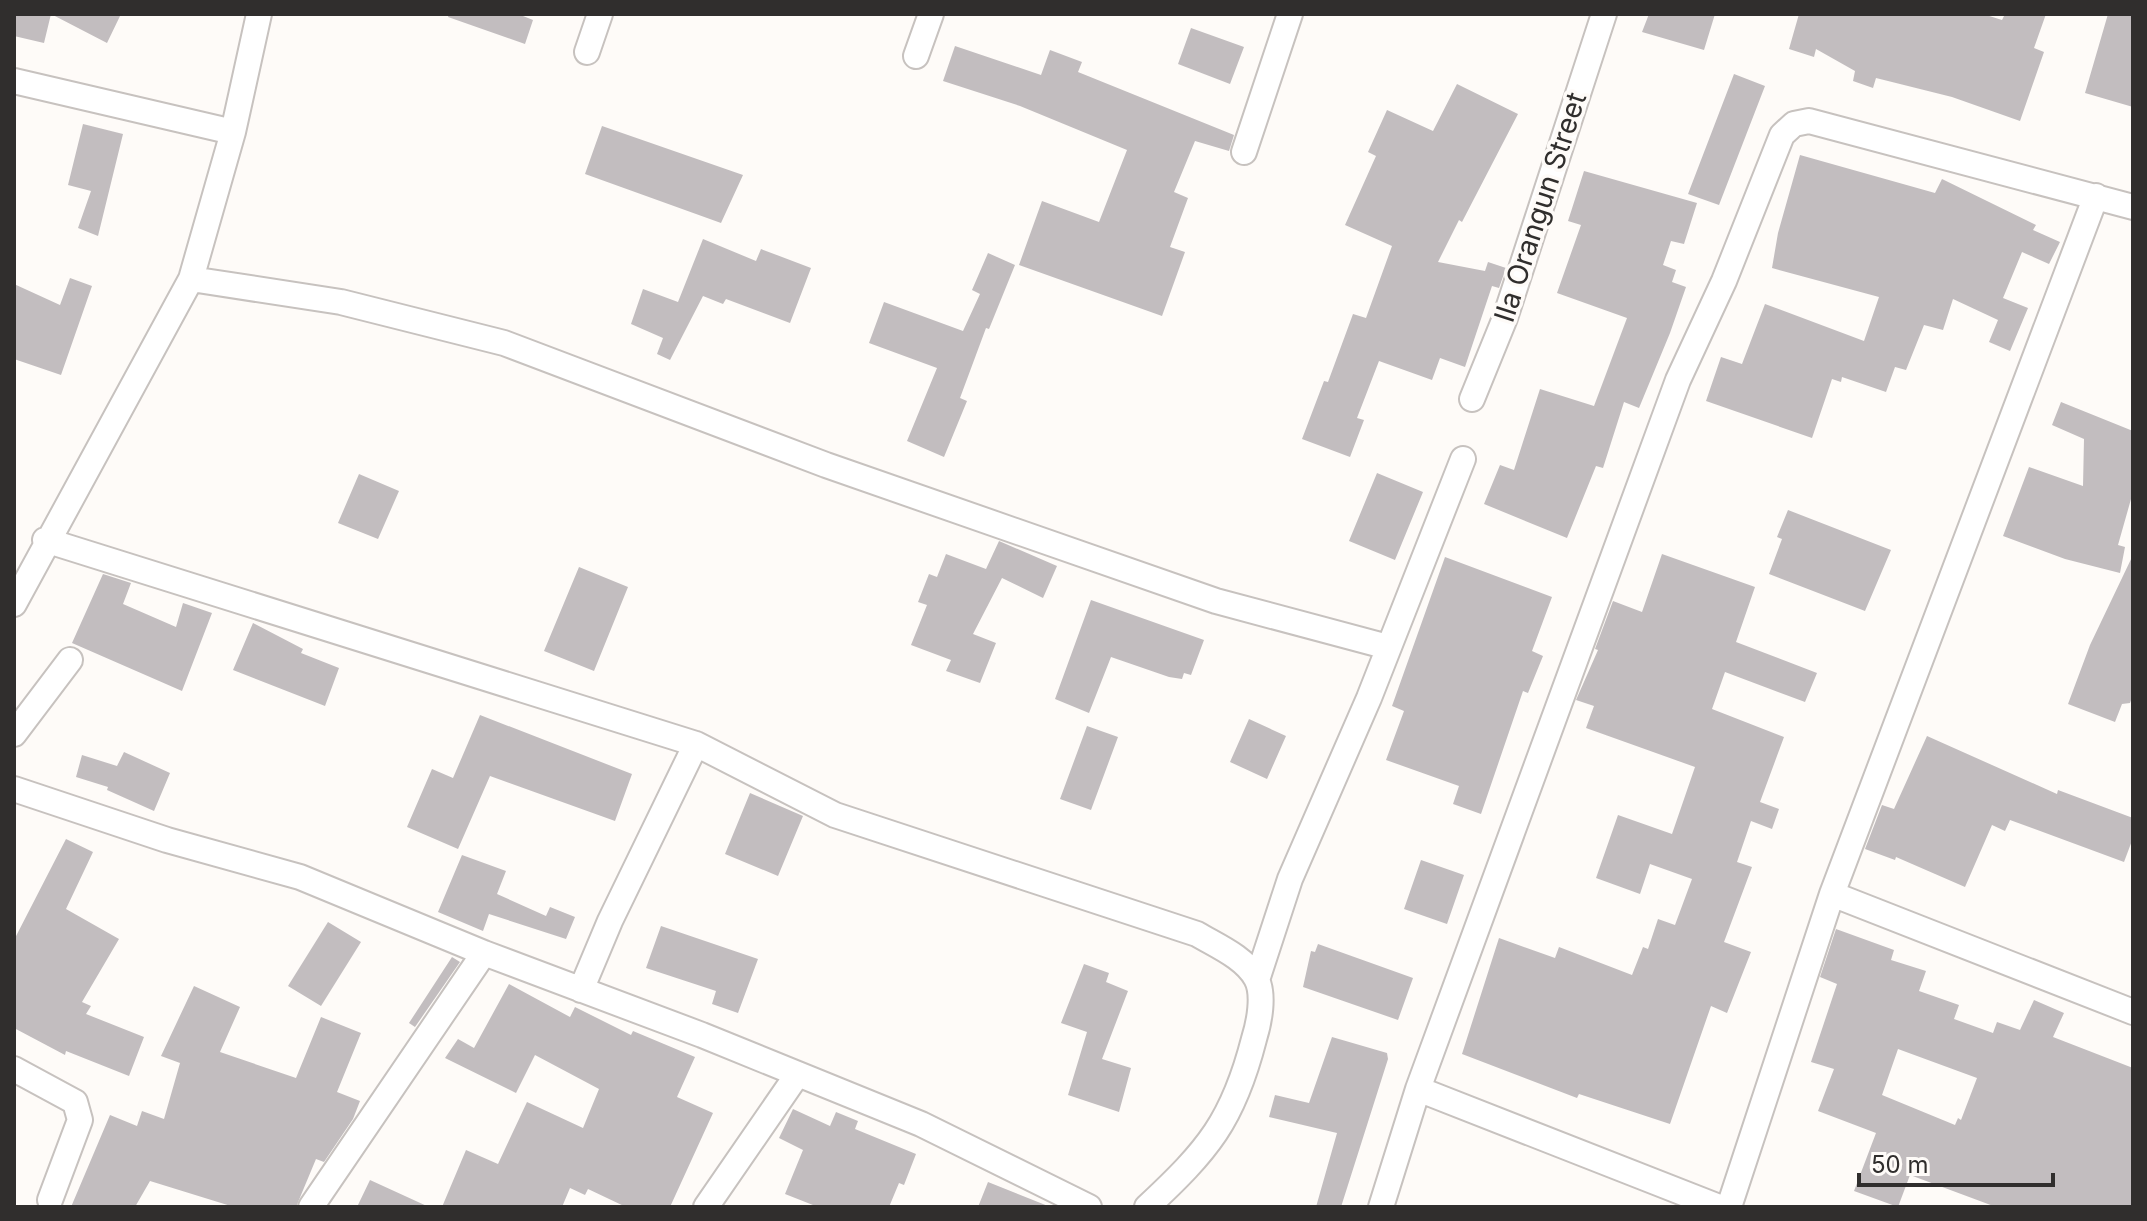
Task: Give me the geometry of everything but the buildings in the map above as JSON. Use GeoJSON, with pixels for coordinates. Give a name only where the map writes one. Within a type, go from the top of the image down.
{"type":"FeatureCollection","features":[{"type":"Feature","properties":{"kind":"street"},"geometry":{"type":"LineString","coordinates":[[14,604],[45,540],[191,279],[233,132],[259,14]]}},
{"type":"Feature","properties":{"kind":"street"},"geometry":{"type":"LineString","coordinates":[[587,52],[600,14]]}},
{"type":"Feature","properties":{"kind":"street"},"geometry":{"type":"LineString","coordinates":[[916,56],[931,14]]}},
{"type":"Feature","properties":{"kind":"street"},"geometry":{"type":"LineString","coordinates":[[1244,152],[1290,14]]}},
{"type":"Feature","properties":{"kind":"street","name":"Ila Orangun Street"},"geometry":{"type":"LineString","coordinates":[[1472,399],[1505,318],[1604,14]]}},
{"type":"Feature","properties":{"kind":"street"},"geometry":{"type":"LineString","coordinates":[[14,81],[233,132]]}},
{"type":"Feature","properties":{"kind":"street"},"geometry":{"type":"LineString","coordinates":[[1381,1207],[1418,1089],[1678,380],[1724,281],[1782,135],[1794,124],[1809,121],[2133,207]]}},
{"type":"Feature","properties":{"kind":"street"},"geometry":{"type":"LineString","coordinates":[[1729,1207],[1832,894],[2096,196]]}},
{"type":"Feature","properties":{"kind":"street"},"geometry":{"type":"LineString","coordinates":[[191,279],[341,302],[504,343],[826,465],[1216,601],[1388,647]]}},
{"type":"Feature","properties":{"kind":"street"},"geometry":{"type":"LineString","coordinates":[[1147,1207],[1217,1134],[1242,1088],[1260,1018],[1257,980],[1290,879],[1463,459]]}},
{"type":"Feature","properties":{"kind":"street"},"geometry":{"type":"LineString","coordinates":[[45,540],[696,744],[835,815],[1197,934],[1237,957],[1257,980]]}},
{"type":"Feature","properties":{"kind":"street"},"geometry":{"type":"LineString","coordinates":[[14,734],[70,660]]}},
{"type":"Feature","properties":{"kind":"street"},"geometry":{"type":"LineString","coordinates":[[581,990],[610,921],[696,744]]}},
{"type":"Feature","properties":{"kind":"street"},"geometry":{"type":"LineString","coordinates":[[14,789],[167,840],[300,877],[484,953],[921,1124],[1089,1207]]}},
{"type":"Feature","properties":{"kind":"street"},"geometry":{"type":"LineString","coordinates":[[1832,894],[2133,1012]]}},
{"type":"Feature","properties":{"kind":"street"},"geometry":{"type":"LineString","coordinates":[[311,1207],[484,953]]}},
{"type":"Feature","properties":{"kind":"street"},"geometry":{"type":"LineString","coordinates":[[14,1069],[75,1102],[80,1120],[50,1200]]}},
{"type":"Feature","properties":{"kind":"street"},"geometry":{"type":"LineString","coordinates":[[706,1207],[797,1075]]}},
{"type":"Feature","properties":{"kind":"street"},"geometry":{"type":"LineString","coordinates":[[1418,1089],[1719,1207]]}}]}
